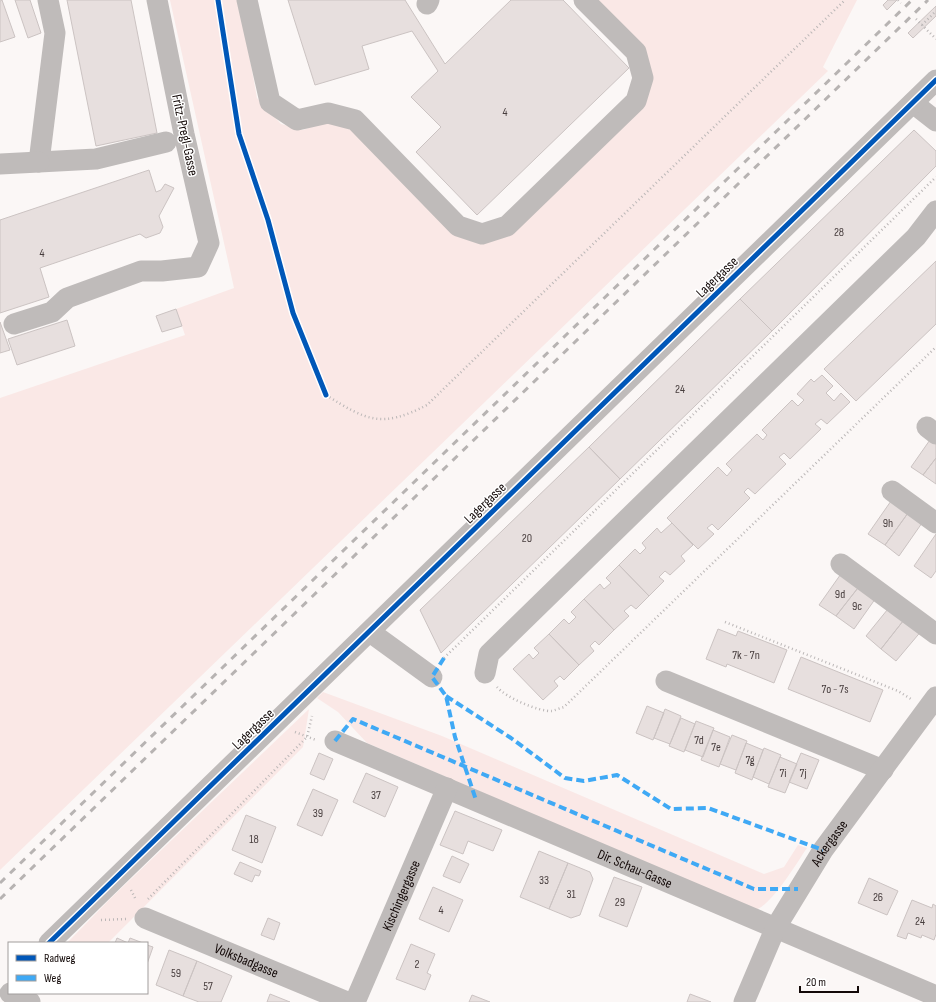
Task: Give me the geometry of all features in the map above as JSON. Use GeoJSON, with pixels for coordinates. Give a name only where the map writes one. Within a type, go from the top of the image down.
{"type":"FeatureCollection","features":[{"type":"Feature","properties":{"kind":"street"},"geometry":{"type":"LineString","coordinates":[[39,162],[55,33],[48,0]]}},
{"type":"Feature","properties":{"kind":"street","name":"Fritz-Pregl-Gasse"},"geometry":{"type":"LineString","coordinates":[[14,324],[52,312],[67,298],[141,271],[162,271],[198,267],[209,244],[184,134],[158,0]]}},
{"type":"Feature","properties":{"kind":"street"},"geometry":{"type":"LineString","coordinates":[[247,0],[270,102],[297,120],[328,113],[355,120],[458,226],[482,234],[507,226],[636,100],[644,78],[636,52],[584,0]]}},
{"type":"Feature","properties":{"kind":"street","name":"Lagergasse"},"geometry":{"type":"LineString","coordinates":[[50,942],[310,691],[936,80]]}},
{"type":"Feature","properties":{"kind":"street"},"geometry":{"type":"LineString","coordinates":[[913,103],[936,121]]}},
{"type":"Feature","properties":{"kind":"street"},"geometry":{"type":"LineString","coordinates":[[0,164],[96,159],[166,142]]}},
{"type":"Feature","properties":{"kind":"street"},"geometry":{"type":"LineString","coordinates":[[485,673],[489,654],[916,237],[936,211]]}},
{"type":"Feature","properties":{"kind":"street"},"geometry":{"type":"LineString","coordinates":[[892,491],[936,523]]}},
{"type":"Feature","properties":{"kind":"street"},"geometry":{"type":"LineString","coordinates":[[841,564],[936,634]]}},
{"type":"Feature","properties":{"kind":"street"},"geometry":{"type":"LineString","coordinates":[[370,632],[432,677]]}},
{"type":"Feature","properties":{"kind":"street"},"geometry":{"type":"LineString","coordinates":[[666,681],[883,770]]}},
{"type":"Feature","properties":{"kind":"street","name":"Ackergasse"},"geometry":{"type":"LineString","coordinates":[[744,1002],[776,927],[823,850],[932,703]]}},
{"type":"Feature","properties":{"kind":"street","name":"Dir. Schau-Gasse"},"geometry":{"type":"LineString","coordinates":[[334,741],[936,996]]}},
{"type":"Feature","properties":{"kind":"street","name":"Kischingergasse"},"geometry":{"type":"LineString","coordinates":[[356,1002],[447,788]]}},
{"type":"Feature","properties":{"kind":"street","name":"Volksbadgasse"},"geometry":{"type":"LineString","coordinates":[[149,911],[347,1002]]}},
{"type":"Feature","properties":{"kind":"street"},"geometry":{"type":"LineString","coordinates":[[15,994],[30,1002]]}},
{"type":"Feature","properties":{"kind":"path"},"geometry":{"type":"LineString","coordinates":[[326,395],[358,415],[369,418],[384,419],[399,417],[427,405],[845,0]]}},
{"type":"Feature","properties":{"kind":"path"},"geometry":{"type":"LineString","coordinates":[[898,0],[901,3]]}},
{"type":"Feature","properties":{"kind":"path"},"geometry":{"type":"LineString","coordinates":[[922,25],[936,11]]}},
{"type":"Feature","properties":{"kind":"path"},"geometry":{"type":"LineString","coordinates":[[916,19],[936,39]]}},
{"type":"Feature","properties":{"kind":"path"},"geometry":{"type":"LineString","coordinates":[[444,658],[936,177]]}},
{"type":"Feature","properties":{"kind":"path"},"geometry":{"type":"LineString","coordinates":[[485,673],[503,694],[535,708],[551,711],[564,707],[936,347]]}},
{"type":"Feature","properties":{"kind":"path"},"geometry":{"type":"LineString","coordinates":[[725,622],[898,691],[932,703]]}},
{"type":"Feature","properties":{"kind":"path"},"geometry":{"type":"LineString","coordinates":[[149,911],[146,900],[307,737],[315,705],[310,691]]}},
{"type":"Feature","properties":{"kind":"path"},"geometry":{"type":"LineString","coordinates":[[275,725],[322,742],[334,741]]}},
{"type":"Feature","properties":{"kind":"path"},"geometry":{"type":"LineString","coordinates":[[122,873],[149,911]]}},
{"type":"Feature","properties":{"kind":"path"},"geometry":{"type":"LineString","coordinates":[[71,921],[149,911]]}},
{"type":"Feature","properties":{"kind":"shaded area"},"geometry":{"type":"Polygon","coordinates":[[[170,0],[239,0],[257,98],[281,124],[303,130],[329,120],[351,125],[481,244],[651,76],[597,0],[857,0],[823,67],[828,71],[0,870],[0,398],[185,335],[176,309],[234,288],[170,0]]]}},
{"type":"Feature","properties":{"kind":"shaded area"},"geometry":{"type":"Polygon","coordinates":[[[323,692],[442,736],[764,874],[784,867],[798,845],[807,848],[777,892],[763,906],[756,910],[367,743],[338,712],[317,698],[323,692]]]}},
{"type":"Feature","properties":{"kind":"shaded area"},"geometry":{"type":"Polygon","coordinates":[[[309,709],[303,747],[109,942],[68,942],[110,899],[309,709]]]}},
{"type":"Feature","properties":{"kind":"building"},"geometry":{"type":"Polygon","coordinates":[[[2,0],[15,37],[0,42],[0,1],[2,0]]]}},
{"type":"Feature","properties":{"kind":"building"},"geometry":{"type":"Polygon","coordinates":[[[15,0],[30,0],[41,33],[28,38],[15,0]]]}},
{"type":"Feature","properties":{"kind":"building"},"geometry":{"type":"Polygon","coordinates":[[[67,0],[131,0],[157,133],[96,146],[67,0]]]}},
{"type":"Feature","properties":{"kind":"building"},"geometry":{"type":"Polygon","coordinates":[[[288,0],[405,0],[445,64],[511,0],[563,0],[629,68],[477,215],[416,152],[441,127],[411,97],[438,71],[412,31],[362,46],[369,69],[315,85],[288,0]]]}},
{"type":"Feature","properties":{"kind":"building"},"geometry":{"type":"Polygon","coordinates":[[[888,0],[897,0],[887,10],[883,5],[888,0]]]}},
{"type":"Feature","properties":{"kind":"building"},"geometry":{"type":"Polygon","coordinates":[[[936,6],[936,16],[913,38],[908,33],[936,6]]]}},
{"type":"Feature","properties":{"kind":"building"},"geometry":{"type":"Polygon","coordinates":[[[914,130],[936,151],[936,166],[772,331],[740,299],[914,130]]]}},
{"type":"Feature","properties":{"kind":"building"},"geometry":{"type":"Polygon","coordinates":[[[149,170],[156,192],[161,190],[165,184],[174,188],[159,216],[163,227],[160,233],[146,238],[140,234],[40,268],[49,297],[0,313],[0,220],[149,170]]]}},
{"type":"Feature","properties":{"kind":"building"},"geometry":{"type":"Polygon","coordinates":[[[936,261],[936,324],[856,401],[824,369],[936,261]]]}},
{"type":"Feature","properties":{"kind":"building"},"geometry":{"type":"Polygon","coordinates":[[[740,299],[772,331],[620,479],[589,447],[740,299]]]}},
{"type":"Feature","properties":{"kind":"building"},"geometry":{"type":"Polygon","coordinates":[[[176,309],[182,326],[162,332],[156,316],[176,309]]]}},
{"type":"Feature","properties":{"kind":"building"},"geometry":{"type":"Polygon","coordinates":[[[67,320],[75,346],[17,365],[8,339],[67,320]]]}},
{"type":"Feature","properties":{"kind":"building"},"geometry":{"type":"Polygon","coordinates":[[[0,322],[10,350],[0,353],[0,322]]]}},
{"type":"Feature","properties":{"kind":"building"},"geometry":{"type":"Polygon","coordinates":[[[822,375],[833,386],[826,393],[834,401],[841,393],[850,402],[827,424],[821,419],[815,424],[821,429],[790,459],[784,453],[779,457],[786,464],[755,494],[748,488],[744,492],[750,498],[718,530],[712,524],[707,528],[714,534],[698,549],[667,518],[718,467],[727,476],[732,470],[726,464],[757,434],[763,440],[767,435],[762,430],[792,400],[798,406],[804,400],[797,394],[811,379],[814,382],[822,375]]]}},
{"type":"Feature","properties":{"kind":"building"},"geometry":{"type":"Polygon","coordinates":[[[932,437],[936,440],[936,458],[923,475],[911,467],[932,437]]]}},
{"type":"Feature","properties":{"kind":"building"},"geometry":{"type":"Polygon","coordinates":[[[589,447],[620,479],[441,653],[420,610],[589,447]]]}},
{"type":"Feature","properties":{"kind":"building"},"geometry":{"type":"Polygon","coordinates":[[[936,458],[936,484],[923,475],[936,458]]]}},
{"type":"Feature","properties":{"kind":"building"},"geometry":{"type":"Polygon","coordinates":[[[891,501],[908,513],[885,545],[868,534],[891,501]]]}},
{"type":"Feature","properties":{"kind":"building"},"geometry":{"type":"Polygon","coordinates":[[[908,513],[922,523],[899,556],[885,545],[908,513]]]}},
{"type":"Feature","properties":{"kind":"building"},"geometry":{"type":"Polygon","coordinates":[[[672,523],[693,545],[681,556],[685,561],[670,575],[665,571],[659,577],[664,581],[649,596],[619,565],[635,549],[640,554],[646,548],[642,543],[657,528],[661,533],[672,523]]]}},
{"type":"Feature","properties":{"kind":"building"},"geometry":{"type":"Polygon","coordinates":[[[936,534],[936,571],[931,578],[914,566],[936,534]]]}},
{"type":"Feature","properties":{"kind":"building"},"geometry":{"type":"Polygon","coordinates":[[[619,565],[649,596],[636,609],[631,605],[624,611],[629,616],[614,630],[584,599],[600,584],[604,589],[611,583],[606,578],[619,565]]]}},
{"type":"Feature","properties":{"kind":"building"},"geometry":{"type":"Polygon","coordinates":[[[843,571],[861,584],[836,616],[819,605],[843,571]]]}},
{"type":"Feature","properties":{"kind":"building"},"geometry":{"type":"Polygon","coordinates":[[[861,584],[878,595],[854,629],[836,616],[861,584]]]}},
{"type":"Feature","properties":{"kind":"building"},"geometry":{"type":"Polygon","coordinates":[[[584,599],[614,630],[599,645],[595,641],[590,646],[594,651],[579,665],[549,634],[564,619],[569,624],[576,617],[571,612],[584,599]]]}},
{"type":"Feature","properties":{"kind":"building"},"geometry":{"type":"Polygon","coordinates":[[[892,604],[907,616],[881,649],[866,636],[892,604]]]}},
{"type":"Feature","properties":{"kind":"building"},"geometry":{"type":"Polygon","coordinates":[[[907,616],[923,629],[896,661],[881,649],[907,616]]]}},
{"type":"Feature","properties":{"kind":"building"},"geometry":{"type":"Polygon","coordinates":[[[718,629],[736,636],[738,631],[787,650],[774,683],[727,664],[726,667],[706,659],[718,629]]]}},
{"type":"Feature","properties":{"kind":"building"},"geometry":{"type":"Polygon","coordinates":[[[549,634],[579,665],[564,680],[560,676],[554,681],[558,686],[543,700],[513,669],[529,654],[533,659],[539,653],[534,648],[549,634]]]}},
{"type":"Feature","properties":{"kind":"building"},"geometry":{"type":"Polygon","coordinates":[[[801,657],[883,690],[870,722],[788,689],[801,657]]]}},
{"type":"Feature","properties":{"kind":"building"},"geometry":{"type":"Polygon","coordinates":[[[647,706],[664,713],[653,740],[636,733],[647,706]]]}},
{"type":"Feature","properties":{"kind":"building"},"geometry":{"type":"Polygon","coordinates":[[[665,709],[681,716],[670,744],[654,738],[665,709]]]}},
{"type":"Feature","properties":{"kind":"building"},"geometry":{"type":"Polygon","coordinates":[[[681,718],[695,724],[684,752],[669,746],[681,718]]]}},
{"type":"Feature","properties":{"kind":"building"},"geometry":{"type":"Polygon","coordinates":[[[696,721],[714,728],[703,757],[685,750],[696,721]]]}},
{"type":"Feature","properties":{"kind":"building"},"geometry":{"type":"Polygon","coordinates":[[[713,730],[730,737],[719,767],[701,760],[713,730]]]}},
{"type":"Feature","properties":{"kind":"building"},"geometry":{"type":"Polygon","coordinates":[[[732,735],[747,741],[736,770],[720,764],[732,735]]]}},
{"type":"Feature","properties":{"kind":"building"},"geometry":{"type":"Polygon","coordinates":[[[746,743],[763,750],[752,780],[735,773],[746,743]]]}},
{"type":"Feature","properties":{"kind":"building"},"geometry":{"type":"Polygon","coordinates":[[[764,748],[781,755],[769,784],[753,777],[764,748]]]}},
{"type":"Feature","properties":{"kind":"building"},"geometry":{"type":"Polygon","coordinates":[[[319,753],[333,759],[324,780],[310,774],[319,753]]]}},
{"type":"Feature","properties":{"kind":"building"},"geometry":{"type":"Polygon","coordinates":[[[801,753],[819,760],[807,789],[789,782],[801,753]]]}},
{"type":"Feature","properties":{"kind":"building"},"geometry":{"type":"Polygon","coordinates":[[[780,757],[797,764],[785,793],[768,787],[780,757]]]}},
{"type":"Feature","properties":{"kind":"building"},"geometry":{"type":"Polygon","coordinates":[[[366,773],[398,787],[385,817],[353,802],[366,773]]]}},
{"type":"Feature","properties":{"kind":"building"},"geometry":{"type":"Polygon","coordinates":[[[313,789],[338,800],[322,836],[297,825],[313,789]]]}},
{"type":"Feature","properties":{"kind":"building"},"geometry":{"type":"Polygon","coordinates":[[[455,811],[502,830],[493,851],[468,841],[463,854],[440,845],[455,811]]]}},
{"type":"Feature","properties":{"kind":"building"},"geometry":{"type":"Polygon","coordinates":[[[246,815],[276,827],[262,863],[232,850],[246,815]]]}},
{"type":"Feature","properties":{"kind":"building"},"geometry":{"type":"Polygon","coordinates":[[[539,851],[568,863],[549,909],[520,897],[539,851]]]}},
{"type":"Feature","properties":{"kind":"building"},"geometry":{"type":"Polygon","coordinates":[[[452,856],[469,864],[460,883],[443,876],[452,856]]]}},
{"type":"Feature","properties":{"kind":"building"},"geometry":{"type":"Polygon","coordinates":[[[240,862],[261,871],[259,876],[255,875],[252,882],[234,874],[240,862]]]}},
{"type":"Feature","properties":{"kind":"building"},"geometry":{"type":"Polygon","coordinates":[[[568,863],[590,872],[593,879],[580,915],[571,918],[549,909],[568,863]]]}},
{"type":"Feature","properties":{"kind":"building"},"geometry":{"type":"Polygon","coordinates":[[[614,877],[642,887],[627,927],[599,916],[614,877]]]}},
{"type":"Feature","properties":{"kind":"building"},"geometry":{"type":"Polygon","coordinates":[[[869,878],[898,891],[887,915],[858,903],[869,878]]]}},
{"type":"Feature","properties":{"kind":"building"},"geometry":{"type":"Polygon","coordinates":[[[433,887],[463,900],[449,932],[419,919],[433,887]]]}},
{"type":"Feature","properties":{"kind":"building"},"geometry":{"type":"Polygon","coordinates":[[[912,900],[932,908],[933,904],[936,906],[936,934],[934,940],[922,935],[921,938],[908,933],[906,939],[897,936],[912,900]]]}},
{"type":"Feature","properties":{"kind":"building"},"geometry":{"type":"Polygon","coordinates":[[[268,918],[280,923],[274,940],[261,935],[268,918]]]}},
{"type":"Feature","properties":{"kind":"building"},"geometry":{"type":"Polygon","coordinates":[[[117,938],[126,942],[115,942],[117,938]]]}},
{"type":"Feature","properties":{"kind":"building"},"geometry":{"type":"Polygon","coordinates":[[[130,938],[140,942],[128,942],[130,938]]]}},
{"type":"Feature","properties":{"kind":"building"},"geometry":{"type":"Polygon","coordinates":[[[411,944],[435,954],[427,973],[431,975],[425,990],[396,979],[411,944]]]}},
{"type":"Feature","properties":{"kind":"building"},"geometry":{"type":"Polygon","coordinates":[[[148,945],[153,947],[148,961],[148,945]]]}},
{"type":"Feature","properties":{"kind":"building"},"geometry":{"type":"Polygon","coordinates":[[[169,950],[197,961],[183,996],[156,985],[169,950]]]}},
{"type":"Feature","properties":{"kind":"building"},"geometry":{"type":"Polygon","coordinates":[[[197,961],[232,976],[221,1002],[199,1002],[183,996],[197,961]]]}},
{"type":"Feature","properties":{"kind":"building"},"geometry":{"type":"Polygon","coordinates":[[[270,994],[290,1002],[267,1002],[270,994]]]}},
{"type":"Feature","properties":{"kind":"building"},"geometry":{"type":"Polygon","coordinates":[[[690,994],[711,1002],[687,1002],[690,994]]]}},
{"type":"Feature","properties":{"kind":"building"},"geometry":{"type":"Polygon","coordinates":[[[472,995],[490,1002],[469,1002],[472,995]]]}},
{"type":"Feature","properties":{"kind":"railway"},"geometry":{"type":"LineString","coordinates":[[0,883],[912,0]]}},
{"type":"Feature","properties":{"kind":"railway"},"geometry":{"type":"LineString","coordinates":[[0,899],[928,0]]}},
{"type":"Feature","properties":{"kind":"marked path"},"geometry":{"type":"LineString","coordinates":[[444,658],[432,677],[446,696],[455,737],[476,800]]}},
{"type":"Feature","properties":{"kind":"marked path"},"geometry":{"type":"LineString","coordinates":[[446,696],[511,738],[565,778],[584,781],[617,775],[671,809],[708,808],[823,850]]}},
{"type":"Feature","properties":{"kind":"marked path"},"geometry":{"type":"LineString","coordinates":[[335,741],[353,719],[754,889],[798,889]]}},
{"type":"Feature","properties":{"kind":"cycle path"},"geometry":{"type":"LineString","coordinates":[[218,0],[239,134],[268,220],[293,313],[326,395]]}},
{"type":"Feature","properties":{"kind":"cycle path"},"geometry":{"type":"LineString","coordinates":[[50,942],[936,80]]}}]}
